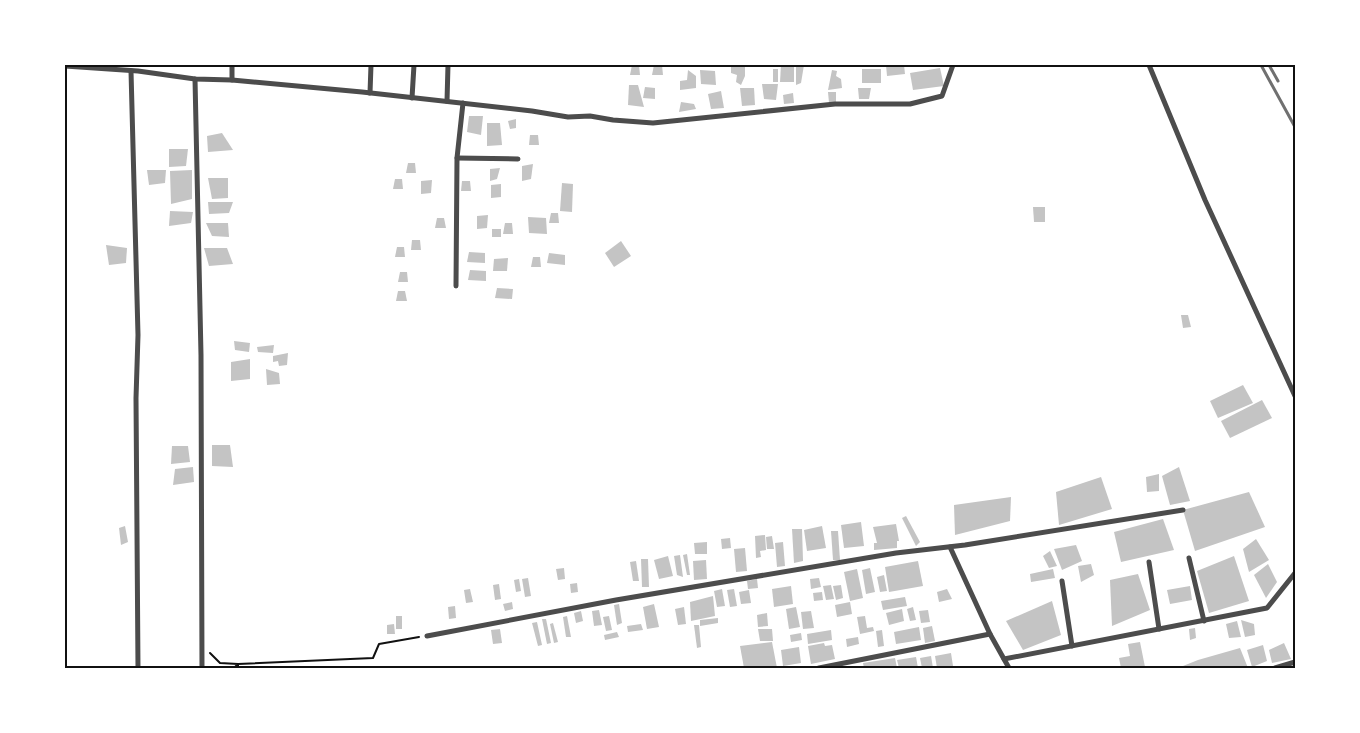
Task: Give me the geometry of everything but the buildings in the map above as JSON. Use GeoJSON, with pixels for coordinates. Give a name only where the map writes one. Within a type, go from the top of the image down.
{"type":"FeatureCollection","features":[{"type":"Feature","properties":{"kind":"street"},"geometry":{"type":"LineString","coordinates":[[232,65],[232,80]]}},
{"type":"Feature","properties":{"kind":"street"},"geometry":{"type":"LineString","coordinates":[[370,93],[371,65]]}},
{"type":"Feature","properties":{"kind":"street"},"geometry":{"type":"LineString","coordinates":[[412,98],[414,65]]}},
{"type":"Feature","properties":{"kind":"street"},"geometry":{"type":"LineString","coordinates":[[447,101],[448,65]]}},
{"type":"Feature","properties":{"kind":"street"},"geometry":{"type":"LineString","coordinates":[[65,66],[106,67],[195,79],[232,80],[370,93],[568,117],[590,116],[653,123],[835,104],[910,104],[942,96],[953,65]]}},
{"type":"Feature","properties":{"kind":"street"},"geometry":{"type":"LineString","coordinates":[[1148,65],[1205,200],[1295,396]]}},
{"type":"Feature","properties":{"kind":"street"},"geometry":{"type":"LineString","coordinates":[[131,71],[138,335],[136,398],[138,668]]}},
{"type":"Feature","properties":{"kind":"street"},"geometry":{"type":"LineString","coordinates":[[195,79],[202,355],[202,668]]}},
{"type":"Feature","properties":{"kind":"street"},"geometry":{"type":"LineString","coordinates":[[456,286],[457,158],[463,103]]}},
{"type":"Feature","properties":{"kind":"street"},"geometry":{"type":"LineString","coordinates":[[457,158],[518,159]]}},
{"type":"Feature","properties":{"kind":"street"},"geometry":{"type":"LineString","coordinates":[[426,636],[655,594],[896,553],[950,547],[1184,510]]}},
{"type":"Feature","properties":{"kind":"street"},"geometry":{"type":"LineString","coordinates":[[950,547],[990,634],[1009,668]]}},
{"type":"Feature","properties":{"kind":"street"},"geometry":{"type":"LineString","coordinates":[[1189,558],[1204,621]]}},
{"type":"Feature","properties":{"kind":"street"},"geometry":{"type":"LineString","coordinates":[[1149,562],[1159,629]]}},
{"type":"Feature","properties":{"kind":"street"},"geometry":{"type":"LineString","coordinates":[[1004,659],[1267,608],[1295,573]]}},
{"type":"Feature","properties":{"kind":"street"},"geometry":{"type":"LineString","coordinates":[[1062,581],[1072,646]]}},
{"type":"Feature","properties":{"kind":"street"},"geometry":{"type":"LineString","coordinates":[[819,668],[990,634]]}},
{"type":"Feature","properties":{"kind":"street"},"geometry":{"type":"LineString","coordinates":[[1275,668],[1295,662]]}},
{"type":"Feature","properties":{"kind":"path"},"geometry":{"type":"LineString","coordinates":[[202,647],[220,663],[238,664],[373,658],[379,644],[426,636]]}},
{"type":"Feature","properties":{"kind":"path"},"geometry":{"type":"LineString","coordinates":[[234,668],[238,664]]}},
{"type":"Feature","properties":{"kind":"railway"},"geometry":{"type":"LineString","coordinates":[[1261,65],[1295,127]]}},
{"type":"Feature","properties":{"kind":"railway"},"geometry":{"type":"LineString","coordinates":[[1269,65],[1278,81]]}}]}
